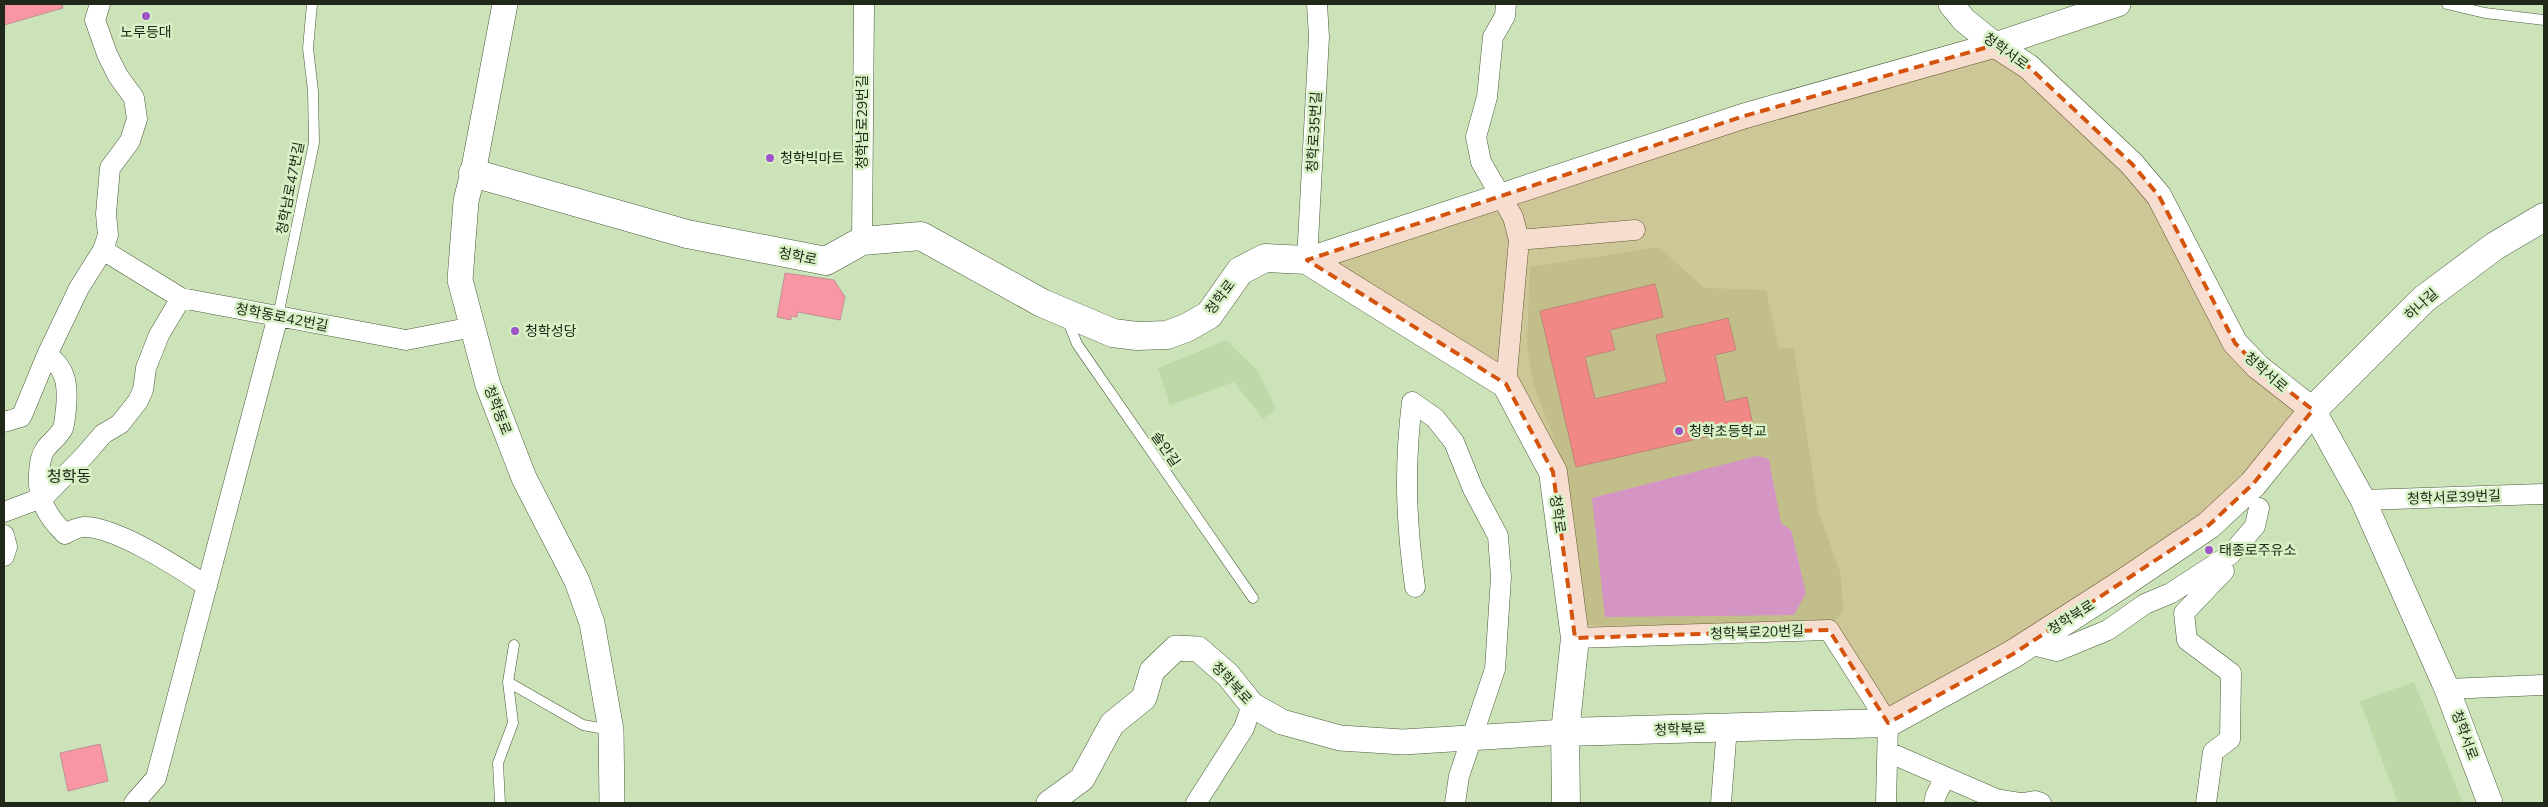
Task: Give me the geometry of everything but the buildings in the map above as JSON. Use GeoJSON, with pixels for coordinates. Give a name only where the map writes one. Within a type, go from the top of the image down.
{"type":"FeatureCollection","features":[{"type":"Feature","properties":{"kind":"main road","name":"청학로"},"geometry":{"type":"LineString","coordinates":[[473,173],[687,234],[826,261],[862,240],[921,236],[1042,302],[1113,333],[1137,336],[1167,334],[1186,328],[1209,315],[1240,270],[1265,258],[1307,260],[1506,384],[1553,472],[1575,638],[1565,732],[1566,803]]}},
{"type":"Feature","properties":{"kind":"main road","name":"하나길"},"geometry":{"type":"LineString","coordinates":[[2312,410],[2424,299],[2495,246],[2544,217]]}},
{"type":"Feature","properties":{"kind":"main road","name":"청학북로"},"geometry":{"type":"LineString","coordinates":[[1565,732],[1888,723],[2028,644],[2122,584],[2209,525],[2253,484],[2312,410]]}},
{"type":"Feature","properties":{"kind":"street"},"geometry":{"type":"LineString","coordinates":[[4,422],[20,417],[24,413],[47,355],[79,288],[103,250],[108,235],[106,214],[110,168],[130,141],[137,119],[134,98],[118,76],[107,54],[98,28],[96,20],[100,4]]}},
{"type":"Feature","properties":{"kind":"street","name":"청학동로"},"geometry":{"type":"LineString","coordinates":[[505,4],[466,201],[460,280],[488,385],[524,478],[577,581],[592,623],[611,730],[612,803]]}},
{"type":"Feature","properties":{"kind":"street","name":"청학남로29번길"},"geometry":{"type":"LineString","coordinates":[[862,240],[864,4]]}},
{"type":"Feature","properties":{"kind":"street","name":"청학로35번길"},"geometry":{"type":"LineString","coordinates":[[1307,260],[1319,38],[1317,4]]}},
{"type":"Feature","properties":{"kind":"street"},"geometry":{"type":"LineString","coordinates":[[1506,4],[1504,16],[1493,38],[1487,97],[1476,137],[1481,162],[1499,196],[1513,217],[1519,240],[1506,384]]}},
{"type":"Feature","properties":{"kind":"street","name":"청학서로"},"geometry":{"type":"LineString","coordinates":[[1951,4],[1964,20],[1996,45],[2029,67],[2132,164],[2159,196],[2235,344],[2258,367],[2312,410],[2363,500],[2447,689],[2490,803]]}},
{"type":"Feature","properties":{"kind":"street"},"geometry":{"type":"LineString","coordinates":[[1307,260],[1744,116],[1996,45],[2118,4]]}},
{"type":"Feature","properties":{"kind":"street"},"geometry":{"type":"LineString","coordinates":[[1519,240],[1635,230]]}},
{"type":"Feature","properties":{"kind":"street","name":"청학동로42번길"},"geometry":{"type":"LineString","coordinates":[[103,250],[181,298],[406,340],[472,327]]}},
{"type":"Feature","properties":{"kind":"street"},"geometry":{"type":"LineString","coordinates":[[4,512],[39,498],[52,490],[103,434],[120,424],[138,401],[143,390],[146,368],[156,343],[181,298]]}},
{"type":"Feature","properties":{"kind":"street"},"geometry":{"type":"LineString","coordinates":[[134,803],[156,778],[278,316]]}},
{"type":"Feature","properties":{"kind":"street"},"geometry":{"type":"LineString","coordinates":[[47,355],[56,361],[65,377],[68,389],[63,429],[45,449],[40,460],[39,498],[65,534],[84,527],[107,532],[131,541],[207,586]]}},
{"type":"Feature","properties":{"kind":"street"},"geometry":{"type":"LineString","coordinates":[[1415,587],[1407,500],[1406,453],[1412,402],[1435,418],[1454,442],[1473,489],[1498,536],[1502,577],[1495,669],[1459,776],[1455,803]]}},
{"type":"Feature","properties":{"kind":"street","name":"청학서로39번길"},"geometry":{"type":"LineString","coordinates":[[2363,500],[2544,494]]}},
{"type":"Feature","properties":{"kind":"street"},"geometry":{"type":"LineString","coordinates":[[2028,644],[2057,650],[2108,630],[2145,604],[2171,593],[2231,554],[2255,526],[2259,508]]}},
{"type":"Feature","properties":{"kind":"street"},"geometry":{"type":"LineString","coordinates":[[4,535],[7,547],[4,556]]}},
{"type":"Feature","properties":{"kind":"street"},"geometry":{"type":"LineString","coordinates":[[2184,614],[2224,572]]}},
{"type":"Feature","properties":{"kind":"street"},"geometry":{"type":"LineString","coordinates":[[2159,598],[2184,614]]}},
{"type":"Feature","properties":{"kind":"street"},"geometry":{"type":"LineString","coordinates":[[2184,614],[2187,640],[2231,673],[2230,739],[2213,752],[2206,803]]}},
{"type":"Feature","properties":{"kind":"street","name":"청학북로20번길"},"geometry":{"type":"LineString","coordinates":[[1575,638],[1829,630],[1888,723]]}},
{"type":"Feature","properties":{"kind":"street","name":"청학북로"},"geometry":{"type":"LineString","coordinates":[[1050,803],[1082,779],[1112,724],[1144,698],[1152,671],[1176,648],[1198,649],[1228,675],[1252,706],[1282,722],[1340,738],[1403,742],[1565,732]]}},
{"type":"Feature","properties":{"kind":"street"},"geometry":{"type":"LineString","coordinates":[[2447,689],[2544,685]]}},
{"type":"Feature","properties":{"kind":"street"},"geometry":{"type":"LineString","coordinates":[[1196,803],[1244,728],[1252,706]]}},
{"type":"Feature","properties":{"kind":"street"},"geometry":{"type":"LineString","coordinates":[[1886,803],[1888,723]]}},
{"type":"Feature","properties":{"kind":"street"},"geometry":{"type":"LineString","coordinates":[[1721,803],[1727,727]]}},
{"type":"Feature","properties":{"kind":"street"},"geometry":{"type":"LineString","coordinates":[[1888,752],[1996,799],[2022,803],[2035,801],[2041,803]]}},
{"type":"Feature","properties":{"kind":"street"},"geometry":{"type":"LineString","coordinates":[[1934,803],[1945,778]]}},
{"type":"Feature","properties":{"kind":"lane","name":"청학남로47번길"},"geometry":{"type":"LineString","coordinates":[[278,316],[314,143],[313,91],[308,48],[312,4]]}},
{"type":"Feature","properties":{"kind":"lane"},"geometry":{"type":"LineString","coordinates":[[2447,4],[2485,13],[2544,20]]}},
{"type":"Feature","properties":{"kind":"lane","name":"솔안길"},"geometry":{"type":"LineString","coordinates":[[1064,312],[1077,344],[1253,598]]}},
{"type":"Feature","properties":{"kind":"lane"},"geometry":{"type":"LineString","coordinates":[[500,803],[498,763],[513,723],[508,682],[514,645]]}},
{"type":"Feature","properties":{"kind":"lane"},"geometry":{"type":"LineString","coordinates":[[508,682],[583,725],[611,730]]}},
{"type":"Feature","properties":{"kind":"highlighted area"},"geometry":{"type":"Polygon","coordinates":[[[1995,45],[2029,67],[2132,164],[2159,196],[2235,343],[2258,367],[2313,410],[2253,484],[2209,525],[2013,654],[1888,723],[1829,630],[1575,638],[1553,472],[1506,384],[1307,260],[1744,116],[1995,45]]]}},
{"type":"Feature","properties":{"kind":"shaded area","name":"청학초등학교"},"geometry":{"type":"Polygon","coordinates":[[[1659,247],[1704,288],[1766,290],[1779,349],[1794,348],[1818,510],[1841,575],[1843,611],[1830,626],[1588,625],[1568,478],[1533,383],[1527,345],[1530,267],[1659,247]]]}},
{"type":"Feature","properties":{"kind":"shaded area"},"geometry":{"type":"Polygon","coordinates":[[[1226,340],[1258,371],[1276,409],[1263,419],[1234,382],[1170,405],[1158,368],[1226,340]]]}},
{"type":"Feature","properties":{"kind":"shaded area"},"geometry":{"type":"Polygon","coordinates":[[[1757,456],[1769,459],[1781,523],[1791,530],[1806,593],[1794,615],[1605,617],[1592,498],[1757,456]]]}},
{"type":"Feature","properties":{"kind":"shaded area"},"geometry":{"type":"Polygon","coordinates":[[[2414,682],[2463,803],[2398,803],[2360,701],[2414,682]]]}},
{"type":"Feature","properties":{"kind":"place","name":"노루등대"},"geometry":{"type":"Point","coordinates":[146,16]}},
{"type":"Feature","properties":{"kind":"place","name":"청학빅마트"},"geometry":{"type":"Point","coordinates":[770,158]}},
{"type":"Feature","properties":{"kind":"place","name":"청학성당"},"geometry":{"type":"Point","coordinates":[515,331]}},
{"type":"Feature","properties":{"kind":"place","name":"청학초등학교"},"geometry":{"type":"Point","coordinates":[1679,431]}},
{"type":"Feature","properties":{"kind":"place","name":"태종로주유소"},"geometry":{"type":"Point","coordinates":[2209,550]}},
{"type":"Feature","properties":{"kind":"district","name":"청학동"},"geometry":{"type":"Point","coordinates":[69,476]}}]}
